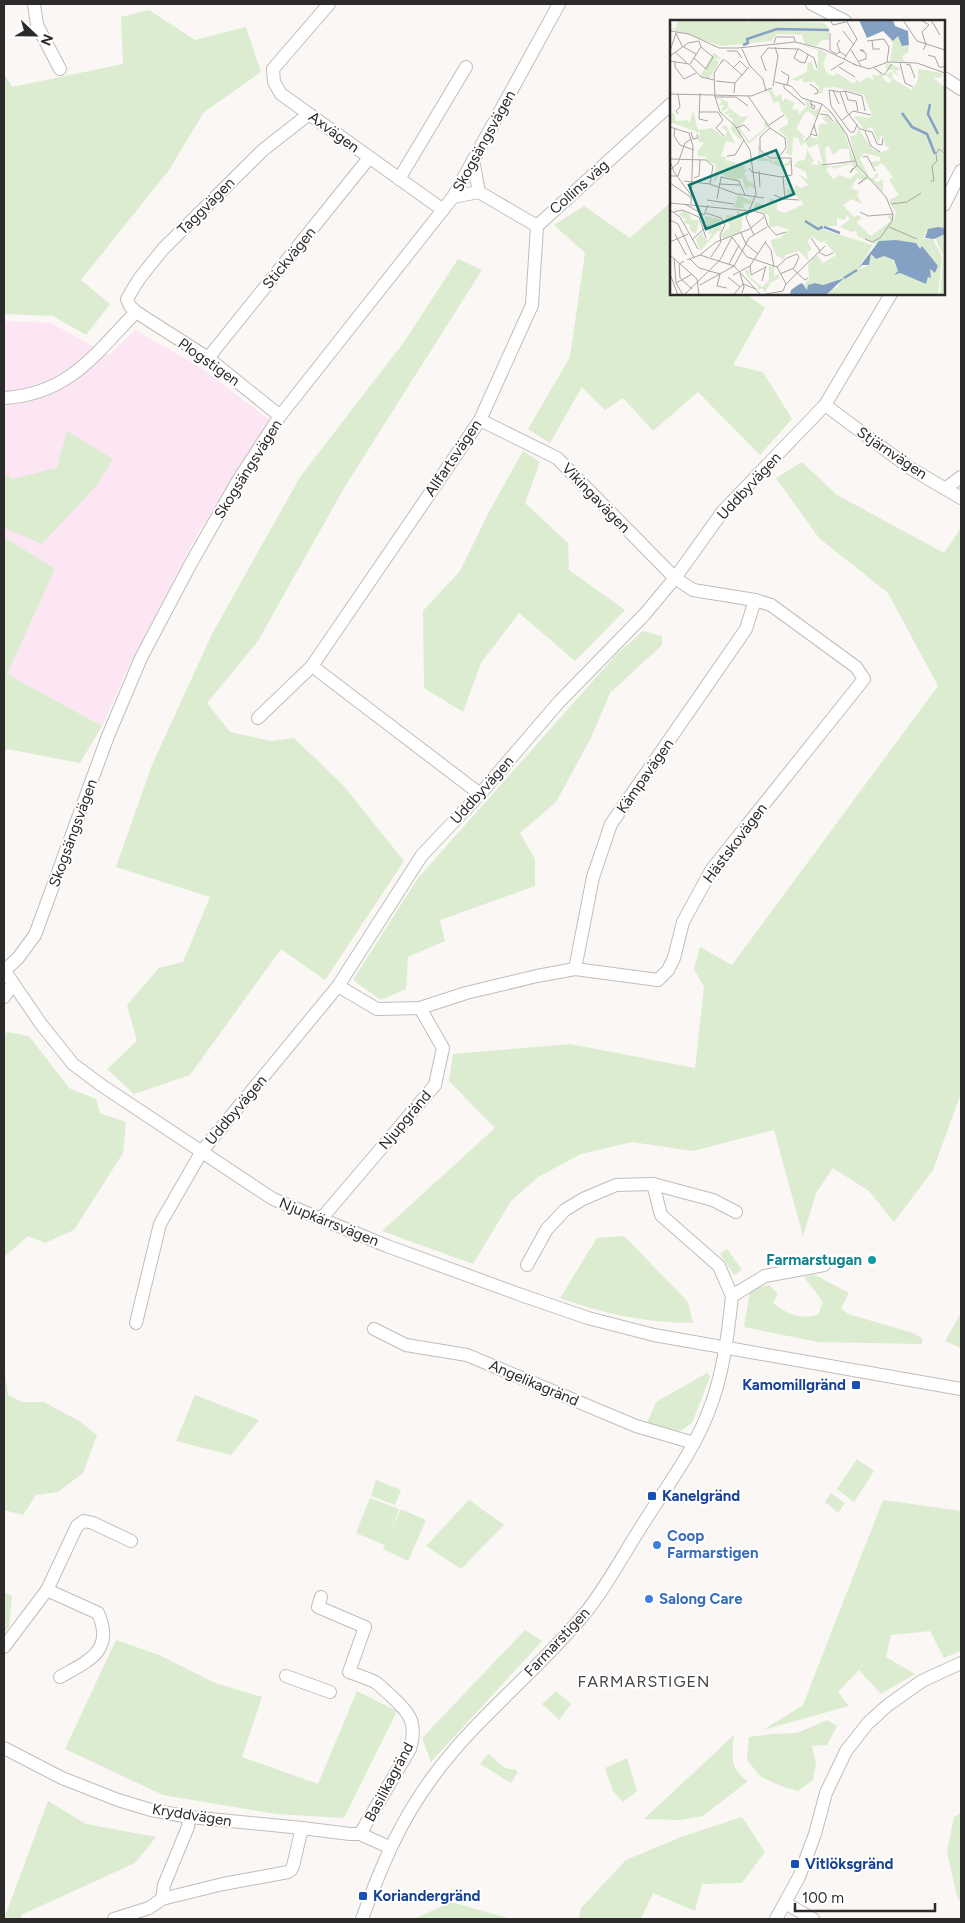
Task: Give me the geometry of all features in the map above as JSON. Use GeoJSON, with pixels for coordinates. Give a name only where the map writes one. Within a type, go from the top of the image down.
{"type":"FeatureCollection","features":[{"type":"Feature","properties":{"kind":"street"},"geometry":{"type":"LineString","coordinates":[[34,4],[37,25],[60,69]]}},
{"type":"Feature","properties":{"kind":"street","name":"Axvägen"},"geometry":{"type":"LineString","coordinates":[[329,4],[273,69],[274,82],[281,94],[443,210]]}},
{"type":"Feature","properties":{"kind":"street","name":"Skogsängsvägen"},"geometry":{"type":"LineString","coordinates":[[4,971],[18,958],[35,935],[108,736],[140,658],[239,478],[280,416],[453,197],[559,4]]}},
{"type":"Feature","properties":{"kind":"street"},"geometry":{"type":"LineString","coordinates":[[812,4],[843,20]]}},
{"type":"Feature","properties":{"kind":"street"},"geometry":{"type":"LineString","coordinates":[[399,179],[466,67]]}},
{"type":"Feature","properties":{"kind":"street"},"geometry":{"type":"LineString","coordinates":[[945,79],[961,89]]}},
{"type":"Feature","properties":{"kind":"street","name":"Collins väg"},"geometry":{"type":"LineString","coordinates":[[479,192],[537,226],[670,105]]}},
{"type":"Feature","properties":{"kind":"street","name":"Taggvägen"},"geometry":{"type":"LineString","coordinates":[[136,312],[130,306],[127,299],[139,279],[163,249],[263,150],[309,114]]}},
{"type":"Feature","properties":{"kind":"street","name":"Stickvägen"},"geometry":{"type":"LineString","coordinates":[[208,358],[370,158]]}},
{"type":"Feature","properties":{"kind":"street"},"geometry":{"type":"LineString","coordinates":[[453,197],[479,192],[473,160]]}},
{"type":"Feature","properties":{"kind":"street"},"geometry":{"type":"LineString","coordinates":[[945,203],[961,171]]}},
{"type":"Feature","properties":{"kind":"street","name":"Allfartsvägen"},"geometry":{"type":"LineString","coordinates":[[258,718],[312,666],[480,420],[532,305],[537,226]]}},
{"type":"Feature","properties":{"kind":"street","name":"Uddbyvägen"},"geometry":{"type":"LineString","coordinates":[[136,1323],[160,1224],[202,1151],[338,986],[422,855],[480,794],[559,702],[644,615],[675,578],[723,511],[824,405],[890,295]]}},
{"type":"Feature","properties":{"kind":"street"},"geometry":{"type":"LineString","coordinates":[[4,398],[42,392],[82,368],[136,312]]}},
{"type":"Feature","properties":{"kind":"street","name":"Plogstigen"},"geometry":{"type":"LineString","coordinates":[[136,312],[208,358],[280,416]]}},
{"type":"Feature","properties":{"kind":"street","name":"Stjärnvägen"},"geometry":{"type":"LineString","coordinates":[[824,405],[910,468],[961,498]]}},
{"type":"Feature","properties":{"kind":"street","name":"Vikingavägen"},"geometry":{"type":"LineString","coordinates":[[480,420],[557,458],[675,578]]}},
{"type":"Feature","properties":{"kind":"street"},"geometry":{"type":"LineString","coordinates":[[946,488],[961,477]]}},
{"type":"Feature","properties":{"kind":"street","name":"Hästskovägen"},"geometry":{"type":"LineString","coordinates":[[338,986],[377,1009],[420,1008],[483,989],[575,969],[658,980],[668,970],[674,958],[683,922],[712,869],[864,679],[856,667],[772,605],[755,600],[693,590],[675,578]]}},
{"type":"Feature","properties":{"kind":"street","name":"Kämpavägen"},"geometry":{"type":"LineString","coordinates":[[575,969],[593,877],[611,824],[746,628],[755,600]]}},
{"type":"Feature","properties":{"kind":"street"},"geometry":{"type":"LineString","coordinates":[[312,666],[480,794]]}},
{"type":"Feature","properties":{"kind":"street","name":"Njupkärrsvägen"},"geometry":{"type":"LineString","coordinates":[[4,971],[41,1024],[73,1064],[101,1085],[274,1199],[321,1220],[588,1318],[654,1336],[961,1389]]}},
{"type":"Feature","properties":{"kind":"street"},"geometry":{"type":"LineString","coordinates":[[4,996],[13,984]]}},
{"type":"Feature","properties":{"kind":"street","name":"Njupgränd"},"geometry":{"type":"LineString","coordinates":[[321,1220],[435,1085],[443,1048],[420,1008]]}},
{"type":"Feature","properties":{"kind":"street"},"geometry":{"type":"LineString","coordinates":[[527,1265],[547,1229],[566,1210],[583,1199],[616,1185],[653,1184],[713,1200],[736,1212]]}},
{"type":"Feature","properties":{"kind":"street"},"geometry":{"type":"LineString","coordinates":[[653,1184],[661,1215],[718,1266],[732,1296],[726,1348]]}},
{"type":"Feature","properties":{"kind":"street"},"geometry":{"type":"LineString","coordinates":[[732,1296],[765,1276],[824,1265]]}},
{"type":"Feature","properties":{"kind":"street","name":"Angelikagränd"},"geometry":{"type":"LineString","coordinates":[[374,1329],[406,1345],[467,1355],[636,1426],[694,1443]]}},
{"type":"Feature","properties":{"kind":"street","name":"Farmarstigen"},"geometry":{"type":"LineString","coordinates":[[362,1919],[389,1847],[409,1811],[443,1763],[586,1612],[603,1588],[694,1443],[715,1395],[726,1348]]}},
{"type":"Feature","properties":{"kind":"street"},"geometry":{"type":"LineString","coordinates":[[4,1647],[47,1590],[76,1526],[84,1521],[93,1523],[131,1541]]}},
{"type":"Feature","properties":{"kind":"street"},"geometry":{"type":"LineString","coordinates":[[47,1590],[98,1613],[103,1630],[99,1649],[92,1659],[60,1677]]}},
{"type":"Feature","properties":{"kind":"street","name":"Basilikagränd"},"geometry":{"type":"LineString","coordinates":[[321,1597],[318,1607],[365,1627],[349,1672],[376,1682],[410,1716],[412,1727],[413,1738],[410,1749],[360,1834]]}},
{"type":"Feature","properties":{"kind":"street"},"geometry":{"type":"LineString","coordinates":[[776,1919],[799,1877],[815,1834],[826,1793],[846,1752],[868,1723],[888,1705],[922,1681],[961,1663]]}},
{"type":"Feature","properties":{"kind":"street"},"geometry":{"type":"LineString","coordinates":[[286,1676],[330,1692]]}},
{"type":"Feature","properties":{"kind":"street","name":"Kryddvägen"},"geometry":{"type":"LineString","coordinates":[[4,1748],[62,1778],[151,1810],[189,1818],[360,1834],[389,1847]]}},
{"type":"Feature","properties":{"kind":"street"},"geometry":{"type":"LineString","coordinates":[[162,1900],[164,1885],[188,1827],[189,1818]]}},
{"type":"Feature","properties":{"kind":"street"},"geometry":{"type":"LineString","coordinates":[[114,1919],[149,1908],[162,1900],[223,1884],[288,1872],[293,1866],[302,1828]]}},
{"type":"Feature","properties":{"kind":"street"},"geometry":{"type":"LineString","coordinates":[[785,1903],[813,1919]]}},
{"type":"Feature","properties":{"kind":"shaded area"},"geometry":{"type":"Polygon","coordinates":[[[4,321],[51,323],[109,355],[135,330],[200,367],[271,421],[198,533],[124,676],[102,726],[7,674],[55,569],[4,537],[4,321]]]}},
{"type":"Feature","properties":{"kind":"green space"},"geometry":{"type":"Polygon","coordinates":[[[149,10],[195,40],[246,27],[261,72],[204,112],[169,170],[81,280],[110,304],[86,335],[53,316],[4,314],[4,73],[12,87],[123,64],[121,17],[149,10]]]}},
{"type":"Feature","properties":{"kind":"green space"},"geometry":{"type":"Polygon","coordinates":[[[670,203],[670,295],[751,295],[750,297],[765,308],[733,365],[763,372],[792,419],[760,455],[698,392],[653,431],[623,398],[605,410],[582,387],[550,443],[528,429],[570,357],[585,253],[554,225],[584,206],[630,238],[670,203]]]}},
{"type":"Feature","properties":{"kind":"green space"},"geometry":{"type":"Polygon","coordinates":[[[458,259],[482,270],[344,488],[258,641],[207,703],[230,732],[271,741],[294,738],[343,785],[404,861],[325,980],[281,949],[190,1075],[134,1094],[107,1069],[137,1041],[127,1005],[159,968],[183,962],[210,897],[116,867],[152,765],[212,634],[300,477],[404,342],[458,259]]]}},
{"type":"Feature","properties":{"kind":"green space"},"geometry":{"type":"Polygon","coordinates":[[[67,431],[113,459],[97,485],[42,544],[4,528],[4,473],[12,479],[57,468],[67,431]]]}},
{"type":"Feature","properties":{"kind":"green space"},"geometry":{"type":"Polygon","coordinates":[[[523,451],[540,462],[525,503],[568,543],[569,570],[625,610],[575,661],[519,613],[481,663],[463,712],[424,688],[423,611],[460,571],[489,512],[523,451]]]}},
{"type":"Feature","properties":{"kind":"green space"},"geometry":{"type":"Polygon","coordinates":[[[802,462],[837,495],[944,553],[961,528],[961,1093],[933,1170],[894,1222],[869,1191],[833,1168],[816,1193],[803,1236],[774,1130],[693,1151],[632,1142],[581,1154],[538,1177],[511,1201],[473,1264],[382,1231],[495,1128],[449,1081],[453,1054],[570,1044],[695,1068],[704,987],[694,969],[700,947],[732,965],[938,686],[888,593],[819,538],[776,478],[802,462]]]}},
{"type":"Feature","properties":{"kind":"green space"},"geometry":{"type":"Polygon","coordinates":[[[4,537],[55,569],[7,674],[102,726],[80,763],[7,749],[4,754],[4,537]]]}},
{"type":"Feature","properties":{"kind":"green space"},"geometry":{"type":"Polygon","coordinates":[[[643,631],[662,636],[662,645],[610,693],[591,738],[556,802],[520,833],[535,859],[535,886],[440,920],[445,941],[408,957],[406,989],[381,1000],[353,980],[418,878],[616,655],[643,631]]]}},
{"type":"Feature","properties":{"kind":"green space"},"geometry":{"type":"Polygon","coordinates":[[[7,1032],[29,1036],[69,1088],[96,1099],[100,1113],[126,1122],[123,1153],[74,1230],[45,1243],[28,1236],[4,1257],[4,1036],[7,1032]]]}},
{"type":"Feature","properties":{"kind":"green space"},"geometry":{"type":"Polygon","coordinates":[[[624,1236],[688,1302],[693,1323],[676,1323],[626,1316],[593,1309],[560,1298],[597,1238],[624,1236]]]}},
{"type":"Feature","properties":{"kind":"green space"},"geometry":{"type":"Polygon","coordinates":[[[727,1249],[742,1270],[734,1275],[720,1254],[727,1249]]]}},
{"type":"Feature","properties":{"kind":"green space"},"geometry":{"type":"Polygon","coordinates":[[[813,1274],[849,1293],[841,1308],[848,1314],[913,1333],[922,1338],[922,1344],[818,1342],[744,1327],[750,1290],[769,1285],[778,1294],[773,1303],[784,1310],[799,1316],[818,1315],[823,1302],[804,1277],[813,1274]]]}},
{"type":"Feature","properties":{"kind":"green space"},"geometry":{"type":"Polygon","coordinates":[[[961,1313],[961,1348],[945,1341],[961,1313]]]}},
{"type":"Feature","properties":{"kind":"green space"},"geometry":{"type":"Polygon","coordinates":[[[4,1363],[8,1395],[22,1402],[44,1402],[79,1421],[97,1435],[83,1473],[58,1492],[36,1495],[23,1515],[4,1510],[4,1363]]]}},
{"type":"Feature","properties":{"kind":"green space"},"geometry":{"type":"Polygon","coordinates":[[[707,1373],[710,1377],[692,1423],[680,1431],[647,1423],[656,1402],[707,1373]]]}},
{"type":"Feature","properties":{"kind":"green space"},"geometry":{"type":"Polygon","coordinates":[[[195,1395],[259,1420],[231,1455],[176,1441],[195,1395]]]}},
{"type":"Feature","properties":{"kind":"green space"},"geometry":{"type":"Polygon","coordinates":[[[857,1459],[874,1471],[854,1502],[837,1489],[857,1459]]]}},
{"type":"Feature","properties":{"kind":"green space"},"geometry":{"type":"Polygon","coordinates":[[[376,1480],[401,1490],[395,1505],[371,1496],[376,1480]]]}},
{"type":"Feature","properties":{"kind":"green space"},"geometry":{"type":"Polygon","coordinates":[[[831,1493],[845,1503],[838,1513],[825,1502],[831,1493]]]}},
{"type":"Feature","properties":{"kind":"green space"},"geometry":{"type":"Polygon","coordinates":[[[370,1498],[399,1509],[392,1528],[401,1509],[426,1520],[408,1561],[383,1549],[385,1545],[356,1533],[370,1498]]]}},
{"type":"Feature","properties":{"kind":"green space"},"geometry":{"type":"Polygon","coordinates":[[[469,1500],[504,1525],[461,1569],[426,1546],[469,1500]]]}},
{"type":"Feature","properties":{"kind":"green space"},"geometry":{"type":"Polygon","coordinates":[[[883,1500],[961,1511],[961,1651],[944,1658],[930,1631],[891,1635],[886,1657],[915,1674],[881,1694],[859,1670],[838,1692],[849,1706],[763,1730],[803,1705],[883,1500]]]}},
{"type":"Feature","properties":{"kind":"green space"},"geometry":{"type":"Polygon","coordinates":[[[4,1592],[12,1596],[9,1627],[4,1633],[4,1592]]]}},
{"type":"Feature","properties":{"kind":"green space"},"geometry":{"type":"Polygon","coordinates":[[[525,1630],[542,1641],[431,1762],[422,1738],[525,1630]]]}},
{"type":"Feature","properties":{"kind":"green space"},"geometry":{"type":"Polygon","coordinates":[[[116,1640],[159,1655],[215,1683],[262,1697],[242,1757],[318,1784],[357,1691],[397,1711],[344,1818],[277,1814],[163,1795],[65,1749],[116,1640]]]}},
{"type":"Feature","properties":{"kind":"green space"},"geometry":{"type":"Polygon","coordinates":[[[556,1691],[571,1704],[559,1720],[542,1704],[556,1691]]]}},
{"type":"Feature","properties":{"kind":"green space"},"geometry":{"type":"Polygon","coordinates":[[[827,1720],[837,1726],[827,1745],[812,1746],[816,1764],[813,1780],[798,1791],[783,1787],[761,1777],[747,1760],[749,1737],[797,1733],[827,1720]]]}},
{"type":"Feature","properties":{"kind":"green space"},"geometry":{"type":"Polygon","coordinates":[[[734,1735],[733,1761],[738,1772],[748,1781],[703,1816],[679,1820],[644,1819],[734,1735]]]}},
{"type":"Feature","properties":{"kind":"green space"},"geometry":{"type":"Polygon","coordinates":[[[488,1754],[503,1766],[518,1772],[511,1783],[480,1764],[488,1754]]]}},
{"type":"Feature","properties":{"kind":"green space"},"geometry":{"type":"Polygon","coordinates":[[[627,1758],[637,1791],[623,1802],[613,1791],[605,1768],[627,1758]]]}},
{"type":"Feature","properties":{"kind":"green space"},"geometry":{"type":"Polygon","coordinates":[[[48,1801],[86,1824],[156,1837],[135,1863],[21,1915],[22,1919],[4,1919],[48,1801]]]}},
{"type":"Feature","properties":{"kind":"green space"},"geometry":{"type":"Polygon","coordinates":[[[961,1813],[961,1902],[957,1897],[947,1851],[954,1817],[961,1813]]]}},
{"type":"Feature","properties":{"kind":"green space"},"geometry":{"type":"Polygon","coordinates":[[[742,1817],[765,1852],[742,1883],[702,1884],[695,1911],[653,1893],[641,1919],[579,1919],[581,1908],[626,1860],[681,1837],[742,1817]]]}},
{"type":"Feature","properties":{"kind":"green space"},"geometry":{"type":"Polygon","coordinates":[[[451,1902],[512,1919],[414,1919],[451,1902]]]}},
{"type":"Feature","properties":{"kind":"place","name":"Farmarstugan"},"geometry":{"type":"Point","coordinates":[872,1260]}},
{"type":"Feature","properties":{"kind":"place","name":"Kamomillgränd"},"geometry":{"type":"Point","coordinates":[856,1385]}},
{"type":"Feature","properties":{"kind":"place","name":"Kanelgränd"},"geometry":{"type":"Point","coordinates":[652,1496]}},
{"type":"Feature","properties":{"kind":"place","name":"Coop Farmarstigen"},"geometry":{"type":"Point","coordinates":[657,1545]}},
{"type":"Feature","properties":{"kind":"place","name":"Salong Care"},"geometry":{"type":"Point","coordinates":[649,1599]}},
{"type":"Feature","properties":{"kind":"place","name":"Vitlöksgränd"},"geometry":{"type":"Point","coordinates":[795,1864]}},
{"type":"Feature","properties":{"kind":"place","name":"Koriandergränd"},"geometry":{"type":"Point","coordinates":[363,1896]}},
{"type":"Feature","properties":{"kind":"district","name":"FARMARSTIGEN"},"geometry":{"type":"Point","coordinates":[644,1681]}}]}
